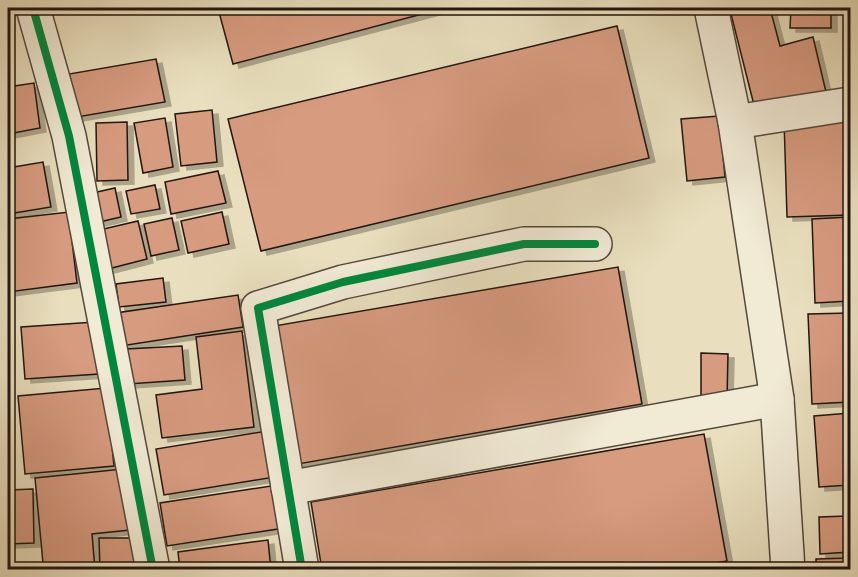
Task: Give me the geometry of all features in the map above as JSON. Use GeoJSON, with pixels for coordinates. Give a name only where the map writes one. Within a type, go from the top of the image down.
{"type":"FeatureCollection","features":[{"type":"Feature","properties":{"kind":"street"},"geometry":{"type":"LineString","coordinates":[[33,8],[69,136],[153,570]]}},
{"type":"Feature","properties":{"kind":"street"},"geometry":{"type":"LineString","coordinates":[[711,8],[735,122],[777,399],[787,569]]}},
{"type":"Feature","properties":{"kind":"street"},"geometry":{"type":"LineString","coordinates":[[735,122],[850,104]]}},
{"type":"Feature","properties":{"kind":"street"},"geometry":{"type":"LineString","coordinates":[[302,570],[258,308],[343,282],[524,244],[595,244]]}},
{"type":"Feature","properties":{"kind":"street"},"geometry":{"type":"LineString","coordinates":[[288,488],[777,399]]}},
{"type":"Feature","properties":{"kind":"building"},"geometry":{"type":"Polygon","coordinates":[[[235,8],[445,8],[233,64],[219,12],[235,8]]]}},
{"type":"Feature","properties":{"kind":"building"},"geometry":{"type":"Polygon","coordinates":[[[770,8],[780,46],[813,37],[826,92],[755,109],[730,10],[770,8]]]}},
{"type":"Feature","properties":{"kind":"building"},"geometry":{"type":"Polygon","coordinates":[[[791,8],[831,8],[831,28],[790,28],[791,8]]]}},
{"type":"Feature","properties":{"kind":"building"},"geometry":{"type":"Polygon","coordinates":[[[845,8],[850,8],[850,39],[847,39],[845,8]]]}},
{"type":"Feature","properties":{"kind":"building"},"geometry":{"type":"Polygon","coordinates":[[[617,26],[649,158],[261,251],[228,119],[617,26]]]}},
{"type":"Feature","properties":{"kind":"building"},"geometry":{"type":"Polygon","coordinates":[[[156,59],[165,102],[77,117],[69,74],[156,59]]]}},
{"type":"Feature","properties":{"kind":"building"},"geometry":{"type":"Polygon","coordinates":[[[34,83],[40,128],[8,134],[8,87],[34,83]]]}},
{"type":"Feature","properties":{"kind":"building"},"geometry":{"type":"Polygon","coordinates":[[[212,110],[217,162],[181,166],[175,114],[212,110]]]}},
{"type":"Feature","properties":{"kind":"building"},"geometry":{"type":"Polygon","coordinates":[[[719,116],[725,177],[687,181],[681,119],[719,116]]]}},
{"type":"Feature","properties":{"kind":"building"},"geometry":{"type":"Polygon","coordinates":[[[165,118],[173,167],[143,173],[134,123],[165,118]]]}},
{"type":"Feature","properties":{"kind":"building"},"geometry":{"type":"Polygon","coordinates":[[[850,118],[850,215],[787,217],[784,120],[850,118]]]}},
{"type":"Feature","properties":{"kind":"building"},"geometry":{"type":"Polygon","coordinates":[[[127,122],[128,180],[97,181],[96,123],[127,122]]]}},
{"type":"Feature","properties":{"kind":"building"},"geometry":{"type":"Polygon","coordinates":[[[43,162],[51,207],[8,214],[8,168],[43,162]]]}},
{"type":"Feature","properties":{"kind":"building"},"geometry":{"type":"Polygon","coordinates":[[[218,171],[226,203],[171,214],[165,182],[218,171]]]}},
{"type":"Feature","properties":{"kind":"building"},"geometry":{"type":"Polygon","coordinates":[[[155,185],[160,209],[131,214],[126,191],[155,185]]]}},
{"type":"Feature","properties":{"kind":"building"},"geometry":{"type":"Polygon","coordinates":[[[115,188],[121,217],[95,223],[88,194],[115,188]]]}},
{"type":"Feature","properties":{"kind":"building"},"geometry":{"type":"Polygon","coordinates":[[[78,211],[82,239],[72,241],[77,283],[8,292],[8,219],[78,211]]]}},
{"type":"Feature","properties":{"kind":"building"},"geometry":{"type":"Polygon","coordinates":[[[222,212],[229,244],[188,253],[181,221],[222,212]]]}},
{"type":"Feature","properties":{"kind":"building"},"geometry":{"type":"Polygon","coordinates":[[[850,217],[850,301],[815,303],[812,219],[850,217]]]}},
{"type":"Feature","properties":{"kind":"building"},"geometry":{"type":"Polygon","coordinates":[[[172,218],[179,250],[151,256],[144,224],[172,218]]]}},
{"type":"Feature","properties":{"kind":"building"},"geometry":{"type":"Polygon","coordinates":[[[138,221],[147,259],[108,269],[99,230],[138,221]]]}},
{"type":"Feature","properties":{"kind":"building"},"geometry":{"type":"Polygon","coordinates":[[[618,267],[642,404],[298,464],[274,326],[618,267]]]}},
{"type":"Feature","properties":{"kind":"building"},"geometry":{"type":"Polygon","coordinates":[[[163,278],[166,302],[119,307],[116,284],[163,278]]]}},
{"type":"Feature","properties":{"kind":"building"},"geometry":{"type":"Polygon","coordinates":[[[238,295],[243,327],[121,346],[116,313],[238,295]]]}},
{"type":"Feature","properties":{"kind":"building"},"geometry":{"type":"Polygon","coordinates":[[[850,313],[850,402],[812,404],[808,314],[850,313]]]}},
{"type":"Feature","properties":{"kind":"building"},"geometry":{"type":"Polygon","coordinates":[[[95,322],[99,374],[25,379],[21,327],[95,322]]]}},
{"type":"Feature","properties":{"kind":"building"},"geometry":{"type":"Polygon","coordinates":[[[242,331],[254,427],[162,438],[156,395],[202,389],[196,337],[242,331]]]}},
{"type":"Feature","properties":{"kind":"building"},"geometry":{"type":"Polygon","coordinates":[[[182,346],[185,380],[128,384],[126,349],[182,346]]]}},
{"type":"Feature","properties":{"kind":"building"},"geometry":{"type":"Polygon","coordinates":[[[701,353],[728,354],[727,400],[701,399],[701,353]]]}},
{"type":"Feature","properties":{"kind":"building"},"geometry":{"type":"Polygon","coordinates":[[[106,388],[114,466],[25,474],[18,396],[106,388]]]}},
{"type":"Feature","properties":{"kind":"building"},"geometry":{"type":"Polygon","coordinates":[[[850,413],[850,485],[819,487],[814,416],[850,413]]]}},
{"type":"Feature","properties":{"kind":"building"},"geometry":{"type":"Polygon","coordinates":[[[267,431],[275,477],[164,495],[156,449],[267,431]]]}},
{"type":"Feature","properties":{"kind":"building"},"geometry":{"type":"Polygon","coordinates":[[[704,434],[727,561],[675,570],[322,570],[311,502],[704,434]]]}},
{"type":"Feature","properties":{"kind":"building"},"geometry":{"type":"Polygon","coordinates":[[[123,469],[130,530],[92,534],[95,570],[8,570],[8,567],[43,563],[35,478],[123,469]]]}},
{"type":"Feature","properties":{"kind":"building"},"geometry":{"type":"Polygon","coordinates":[[[284,484],[291,527],[167,546],[160,503],[284,484]]]}},
{"type":"Feature","properties":{"kind":"building"},"geometry":{"type":"Polygon","coordinates":[[[845,487],[850,487],[850,552],[820,554],[819,517],[847,516],[845,487]]]}},
{"type":"Feature","properties":{"kind":"building"},"geometry":{"type":"Polygon","coordinates":[[[33,489],[34,543],[8,544],[8,490],[33,489]]]}},
{"type":"Feature","properties":{"kind":"building"},"geometry":{"type":"Polygon","coordinates":[[[99,538],[144,538],[144,570],[100,570],[99,538]]]}},
{"type":"Feature","properties":{"kind":"building"},"geometry":{"type":"Polygon","coordinates":[[[268,540],[271,570],[180,570],[178,552],[268,540]]]}},
{"type":"Feature","properties":{"kind":"building"},"geometry":{"type":"Polygon","coordinates":[[[850,558],[850,570],[816,570],[816,559],[850,558]]]}},
{"type":"Feature","properties":{"kind":"cycle path"},"geometry":{"type":"LineString","coordinates":[[33,8],[69,136],[153,570]]}},
{"type":"Feature","properties":{"kind":"cycle path"},"geometry":{"type":"LineString","coordinates":[[302,570],[258,308],[343,282],[524,244],[595,244]]}}]}
